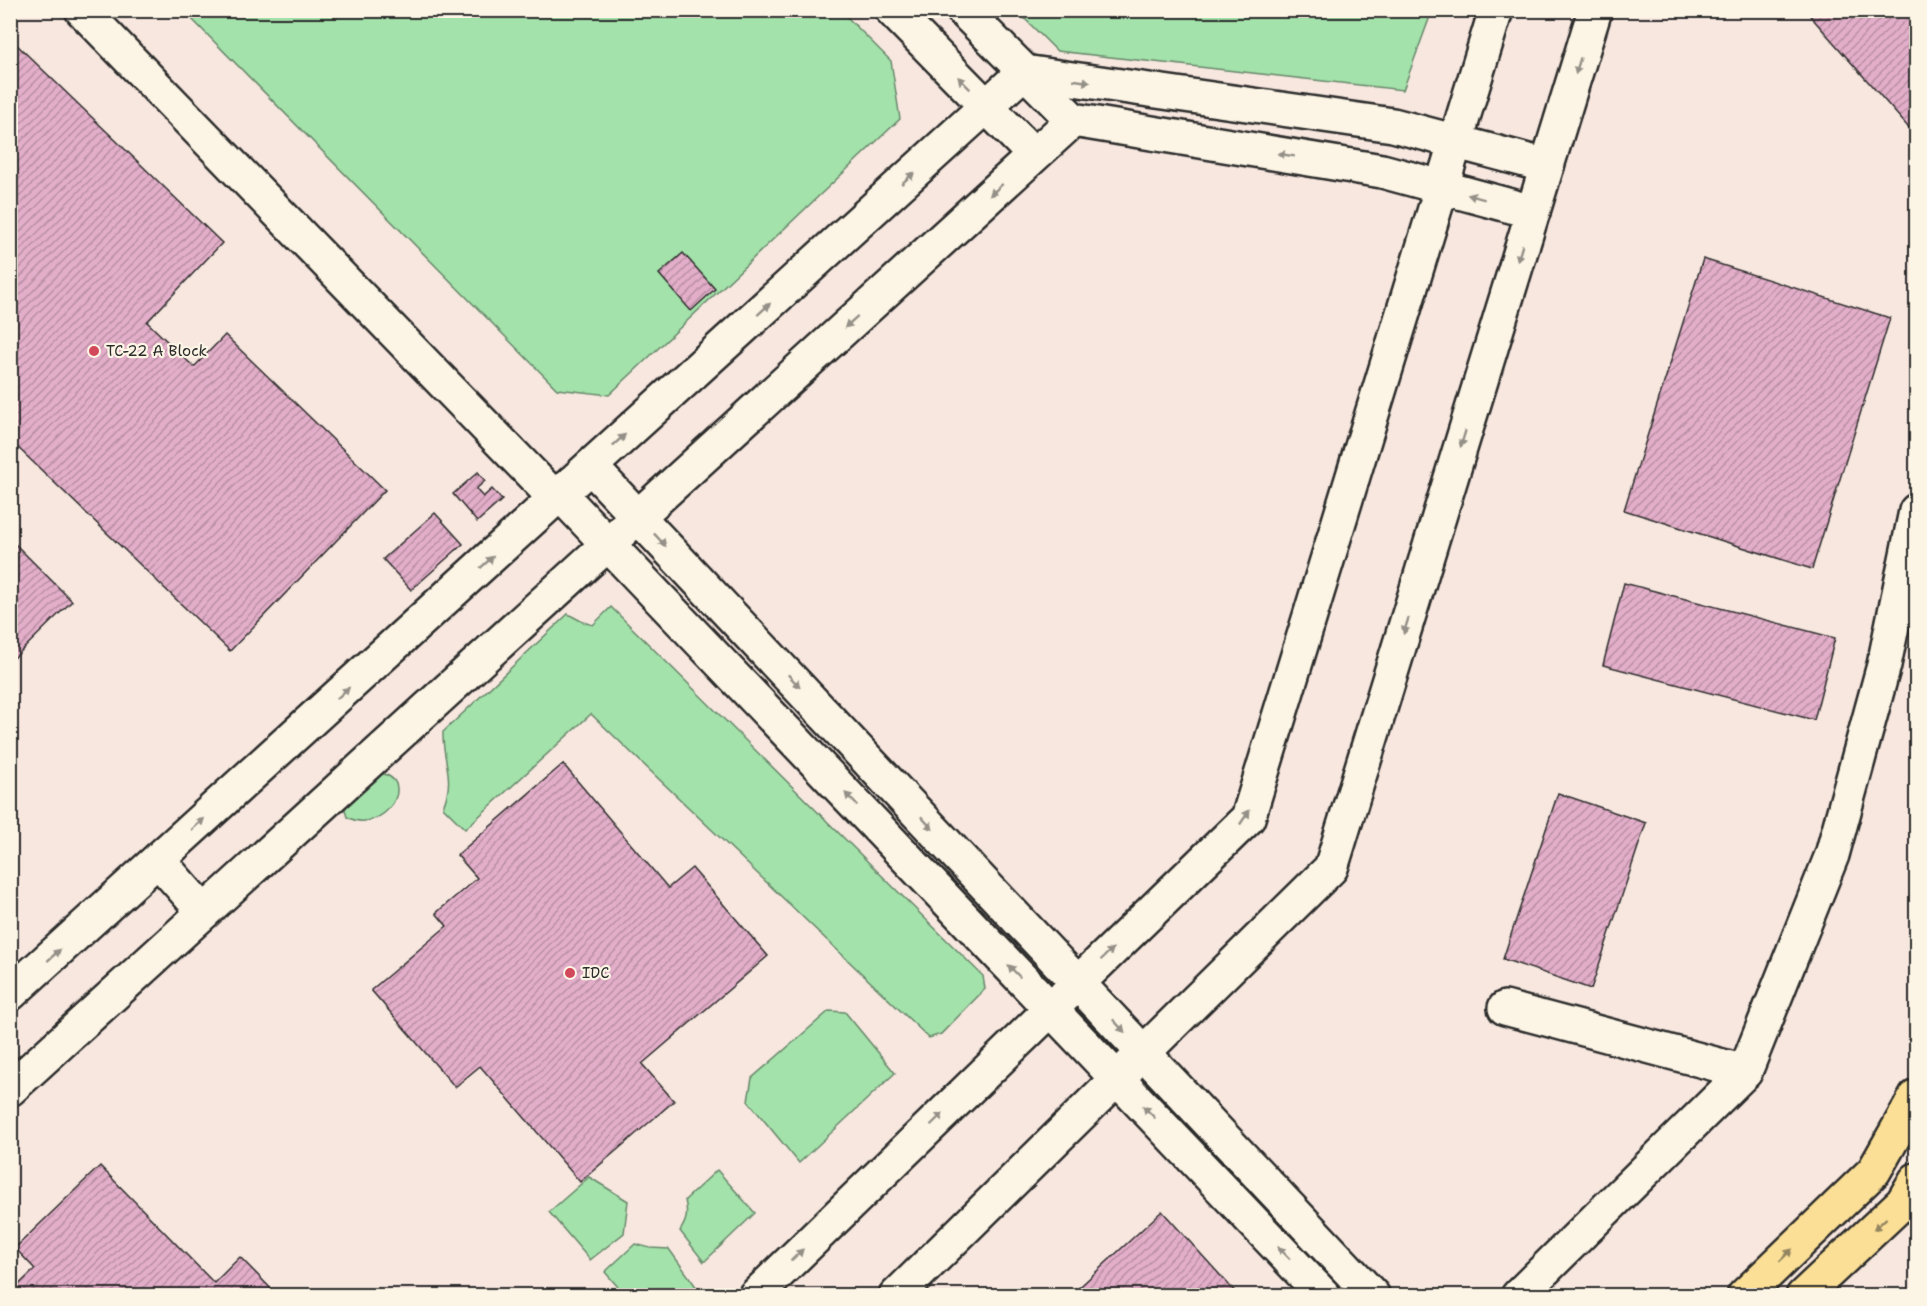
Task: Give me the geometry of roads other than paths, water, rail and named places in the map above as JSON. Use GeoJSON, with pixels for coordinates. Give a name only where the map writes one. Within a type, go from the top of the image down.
{"type":"FeatureCollection","features":[{"type":"Feature","properties":{"kind":"main road"},"geometry":{"type":"LineString","coordinates":[[1744,1296],[1874,1171],[1917,1097]]}},
{"type":"Feature","properties":{"kind":"main road"},"geometry":{"type":"LineString","coordinates":[[1803,1296],[1903,1202],[1917,1180]]}},
{"type":"Feature","properties":{"kind":"lane"},"geometry":{"type":"LineString","coordinates":[[82,10],[559,497],[608,544],[1324,1296]]}},
{"type":"Feature","properties":{"kind":"lane"},"geometry":{"type":"LineString","coordinates":[[892,10],[1034,155]]}},
{"type":"Feature","properties":{"kind":"lane"},"geometry":{"type":"LineString","coordinates":[[963,10],[1073,120],[1382,171],[1533,212]]}},
{"type":"Feature","properties":{"kind":"lane"},"geometry":{"type":"LineString","coordinates":[[754,1296],[1248,818],[1496,10]]}},
{"type":"Feature","properties":{"kind":"lane"},"geometry":{"type":"LineString","coordinates":[[896,1296],[1331,868],[1595,10]]}},
{"type":"Feature","properties":{"kind":"lane"},"geometry":{"type":"LineString","coordinates":[[10,994],[1024,72]]}},
{"type":"Feature","properties":{"kind":"lane"},"geometry":{"type":"LineString","coordinates":[[1024,72],[1393,125],[1547,166]]}},
{"type":"Feature","properties":{"kind":"lane"},"geometry":{"type":"LineString","coordinates":[[10,1089],[1073,120]]}},
{"type":"Feature","properties":{"kind":"lane"},"geometry":{"type":"LineString","coordinates":[[591,467],[1373,1296]]}},
{"type":"Feature","properties":{"kind":"lane"},"geometry":{"type":"LineString","coordinates":[[1518,1296],[1745,1072],[1832,855],[1884,665],[1917,511]]}},
{"type":"Feature","properties":{"kind":"lane"},"geometry":{"type":"LineString","coordinates":[[158,860],[204,912]]}},
{"type":"Feature","properties":{"kind":"lane"},"geometry":{"type":"LineString","coordinates":[[1505,1008],[1745,1072]]}},
{"type":"Feature","properties":{"kind":"place","name":"TC-22 A Block"},"geometry":{"type":"Point","coordinates":[94,351]}},
{"type":"Feature","properties":{"kind":"place","name":"IDC"},"geometry":{"type":"Point","coordinates":[570,973]}}]}
